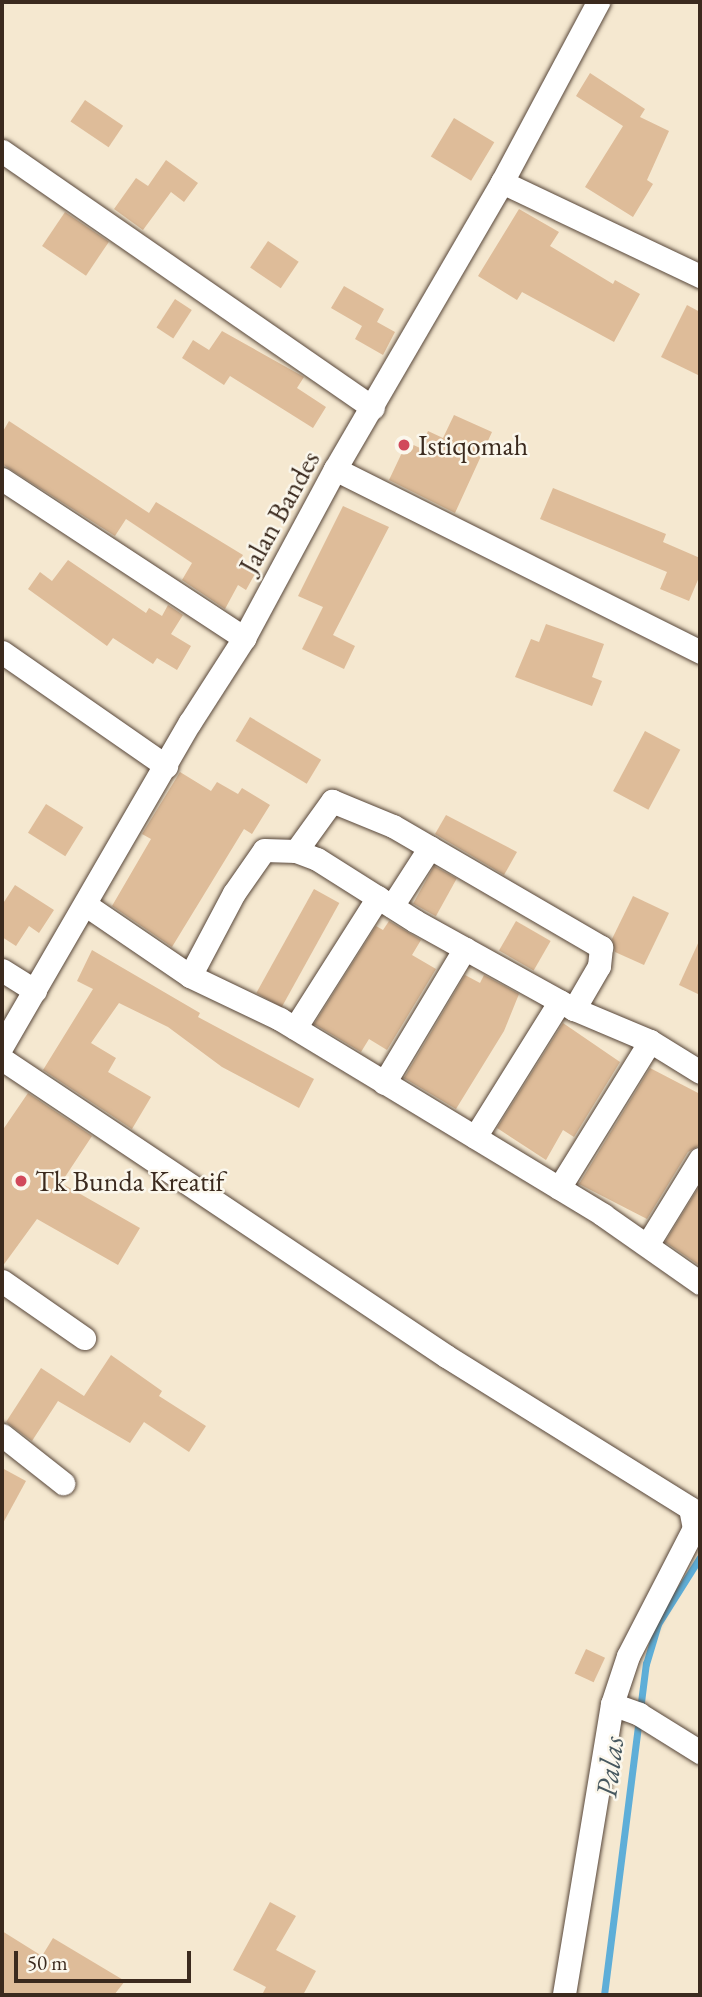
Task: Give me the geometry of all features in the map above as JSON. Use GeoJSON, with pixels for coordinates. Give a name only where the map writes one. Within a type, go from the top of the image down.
{"type":"FeatureCollection","features":[{"type":"Feature","properties":{"kind":"street","name":"Jalan Bandes"},"geometry":{"type":"LineString","coordinates":[[2,1046],[244,638],[335,469],[373,408],[502,182],[598,2]]}},
{"type":"Feature","properties":{"kind":"street"},"geometry":{"type":"LineString","coordinates":[[2,151],[373,408]]}},
{"type":"Feature","properties":{"kind":"street"},"geometry":{"type":"LineString","coordinates":[[502,182],[700,276]]}},
{"type":"Feature","properties":{"kind":"street"},"geometry":{"type":"LineString","coordinates":[[335,469],[700,652]]}},
{"type":"Feature","properties":{"kind":"street"},"geometry":{"type":"LineString","coordinates":[[2,479],[244,638]]}},
{"type":"Feature","properties":{"kind":"street"},"geometry":{"type":"LineString","coordinates":[[2,652],[166,766]]}},
{"type":"Feature","properties":{"kind":"street"},"geometry":{"type":"LineString","coordinates":[[296,851],[332,802],[430,847],[601,947],[599,966],[567,1005],[475,1137]]}},
{"type":"Feature","properties":{"kind":"street"},"geometry":{"type":"LineString","coordinates":[[295,1028],[385,901],[430,847]]}},
{"type":"Feature","properties":{"kind":"street"},"geometry":{"type":"LineString","coordinates":[[190,976],[234,893],[264,850],[296,851],[317,859],[465,948],[567,1005],[650,1041],[700,1072]]}},
{"type":"Feature","properties":{"kind":"street"},"geometry":{"type":"LineString","coordinates":[[86,905],[190,976],[295,1028],[559,1188],[700,1283]]}},
{"type":"Feature","properties":{"kind":"street"},"geometry":{"type":"LineString","coordinates":[[384,1083],[465,948]]}},
{"type":"Feature","properties":{"kind":"street"},"geometry":{"type":"LineString","coordinates":[[2,970],[35,991]]}},
{"type":"Feature","properties":{"kind":"street"},"geometry":{"type":"LineString","coordinates":[[559,1188],[650,1041]]}},
{"type":"Feature","properties":{"kind":"street"},"geometry":{"type":"LineString","coordinates":[[2,1059],[446,1356],[686,1503],[694,1528],[628,1656],[612,1704],[564,1995]]}},
{"type":"Feature","properties":{"kind":"street"},"geometry":{"type":"LineString","coordinates":[[647,1245],[700,1159]]}},
{"type":"Feature","properties":{"kind":"street"},"geometry":{"type":"LineString","coordinates":[[2,1281],[84,1338]]}},
{"type":"Feature","properties":{"kind":"street"},"geometry":{"type":"LineString","coordinates":[[2,1434],[63,1483]]}},
{"type":"Feature","properties":{"kind":"street"},"geometry":{"type":"LineString","coordinates":[[612,1704],[639,1714],[700,1752]]}},
{"type":"Feature","properties":{"kind":"building"},"geometry":{"type":"Polygon","coordinates":[[[590,73],[645,109],[640,117],[669,131],[647,180],[653,184],[633,217],[585,187],[623,126],[576,96],[590,73]]]}},
{"type":"Feature","properties":{"kind":"building"},"geometry":{"type":"Polygon","coordinates":[[[85,100],[123,126],[109,147],[70,122],[85,100]]]}},
{"type":"Feature","properties":{"kind":"building"},"geometry":{"type":"Polygon","coordinates":[[[454,118],[494,142],[471,181],[431,157],[454,118]]]}},
{"type":"Feature","properties":{"kind":"building"},"geometry":{"type":"Polygon","coordinates":[[[166,160],[198,183],[184,202],[171,192],[143,230],[114,209],[136,178],[148,186],[166,160]]]}},
{"type":"Feature","properties":{"kind":"building"},"geometry":{"type":"Polygon","coordinates":[[[519,209],[559,232],[550,246],[613,284],[615,280],[640,294],[614,342],[522,292],[517,300],[478,276],[519,209]]]}},
{"type":"Feature","properties":{"kind":"building"},"geometry":{"type":"Polygon","coordinates":[[[65,212],[109,242],[86,276],[42,246],[65,212]]]}},
{"type":"Feature","properties":{"kind":"building"},"geometry":{"type":"Polygon","coordinates":[[[268,241],[299,262],[281,288],[250,268],[268,241]]]}},
{"type":"Feature","properties":{"kind":"building"},"geometry":{"type":"Polygon","coordinates":[[[344,286],[384,309],[377,322],[395,332],[383,355],[355,339],[362,326],[331,308],[344,286]]]}},
{"type":"Feature","properties":{"kind":"building"},"geometry":{"type":"Polygon","coordinates":[[[175,299],[192,310],[173,338],[156,328],[175,299]]]}},
{"type":"Feature","properties":{"kind":"building"},"geometry":{"type":"Polygon","coordinates":[[[687,305],[700,312],[700,376],[661,357],[687,305]]]}},
{"type":"Feature","properties":{"kind":"building"},"geometry":{"type":"Polygon","coordinates":[[[222,331],[304,377],[297,388],[326,407],[313,428],[230,376],[224,385],[182,358],[193,340],[209,350],[222,331]]]}},
{"type":"Feature","properties":{"kind":"building"},"geometry":{"type":"Polygon","coordinates":[[[454,415],[492,432],[455,513],[389,480],[407,442],[420,448],[428,431],[443,438],[454,415]]]}},
{"type":"Feature","properties":{"kind":"building"},"geometry":{"type":"Polygon","coordinates":[[[9,421],[149,513],[156,502],[243,555],[239,562],[256,572],[246,590],[238,585],[225,609],[182,580],[192,563],[126,519],[115,536],[2,464],[2,433],[9,421]]]}},
{"type":"Feature","properties":{"kind":"building"},"geometry":{"type":"Polygon","coordinates":[[[553,488],[666,534],[663,542],[700,558],[700,575],[689,601],[660,589],[667,572],[540,519],[553,488]]]}},
{"type":"Feature","properties":{"kind":"building"},"geometry":{"type":"Polygon","coordinates":[[[343,506],[389,527],[333,635],[355,646],[344,669],[302,649],[323,607],[298,596],[343,506]]]}},
{"type":"Feature","properties":{"kind":"building"},"geometry":{"type":"Polygon","coordinates":[[[68,560],[146,613],[149,608],[162,616],[168,605],[183,615],[171,634],[191,646],[177,670],[157,658],[153,664],[113,638],[107,646],[28,589],[40,572],[52,581],[68,560]]]}},
{"type":"Feature","properties":{"kind":"building"},"geometry":{"type":"Polygon","coordinates":[[[546,624],[604,644],[592,677],[602,681],[592,706],[515,677],[531,639],[539,642],[546,624]]]}},
{"type":"Feature","properties":{"kind":"building"},"geometry":{"type":"Polygon","coordinates":[[[250,717],[321,760],[307,784],[236,741],[250,717]]]}},
{"type":"Feature","properties":{"kind":"building"},"geometry":{"type":"Polygon","coordinates":[[[645,731],[680,750],[648,810],[613,791],[645,731]]]}},
{"type":"Feature","properties":{"kind":"building"},"geometry":{"type":"Polygon","coordinates":[[[180,772],[211,791],[217,782],[238,794],[242,788],[270,805],[252,834],[244,829],[172,947],[112,906],[151,839],[142,834],[180,772]]]}},
{"type":"Feature","properties":{"kind":"building"},"geometry":{"type":"Polygon","coordinates":[[[46,804],[83,827],[65,856],[28,833],[46,804]]]}},
{"type":"Feature","properties":{"kind":"building"},"geometry":{"type":"Polygon","coordinates":[[[446,815],[517,852],[504,875],[435,834],[446,815]]]}},
{"type":"Feature","properties":{"kind":"building"},"geometry":{"type":"Polygon","coordinates":[[[434,866],[457,879],[436,916],[413,904],[434,866]]]}},
{"type":"Feature","properties":{"kind":"building"},"geometry":{"type":"Polygon","coordinates":[[[15,885],[54,910],[39,933],[29,926],[16,946],[2,937],[2,905],[15,885]]]}},
{"type":"Feature","properties":{"kind":"building"},"geometry":{"type":"Polygon","coordinates":[[[314,889],[339,903],[282,1007],[256,993],[314,889]]]}},
{"type":"Feature","properties":{"kind":"building"},"geometry":{"type":"Polygon","coordinates":[[[633,896],[669,913],[644,965],[615,952],[612,939],[633,896]]]}},
{"type":"Feature","properties":{"kind":"building"},"geometry":{"type":"Polygon","coordinates":[[[389,921],[421,940],[412,955],[436,969],[387,1050],[369,1039],[361,1052],[314,1024],[376,926],[383,930],[389,921]]]}},
{"type":"Feature","properties":{"kind":"building"},"geometry":{"type":"Polygon","coordinates":[[[516,921],[551,941],[534,970],[499,950],[516,921]]]}},
{"type":"Feature","properties":{"kind":"building"},"geometry":{"type":"Polygon","coordinates":[[[700,939],[700,995],[679,985],[700,939]]]}},
{"type":"Feature","properties":{"kind":"building"},"geometry":{"type":"Polygon","coordinates":[[[92,950],[200,1013],[198,1017],[314,1079],[299,1108],[222,1067],[168,1027],[119,1003],[91,1043],[116,1058],[108,1072],[151,1097],[132,1129],[43,1070],[93,989],[77,981],[92,950]]]}},
{"type":"Feature","properties":{"kind":"building"},"geometry":{"type":"Polygon","coordinates":[[[465,975],[480,983],[484,975],[519,994],[504,1031],[456,1109],[404,1078],[465,975]]]}},
{"type":"Feature","properties":{"kind":"building"},"geometry":{"type":"Polygon","coordinates":[[[563,1023],[620,1062],[574,1137],[563,1130],[546,1160],[497,1128],[563,1023]]]}},
{"type":"Feature","properties":{"kind":"building"},"geometry":{"type":"Polygon","coordinates":[[[650,1068],[700,1094],[700,1145],[688,1152],[647,1219],[579,1184],[650,1068]]]}},
{"type":"Feature","properties":{"kind":"building"},"geometry":{"type":"Polygon","coordinates":[[[28,1093],[92,1136],[61,1183],[140,1228],[118,1265],[37,1219],[2,1267],[2,1131],[28,1093]]]}},
{"type":"Feature","properties":{"kind":"building"},"geometry":{"type":"Polygon","coordinates":[[[700,1185],[700,1266],[665,1242],[700,1185]]]}},
{"type":"Feature","properties":{"kind":"building"},"geometry":{"type":"Polygon","coordinates":[[[111,1355],[162,1391],[159,1396],[206,1426],[189,1452],[144,1422],[130,1443],[58,1401],[32,1441],[6,1422],[41,1368],[84,1396],[111,1355]]]}},
{"type":"Feature","properties":{"kind":"building"},"geometry":{"type":"Polygon","coordinates":[[[2,1468],[26,1481],[2,1525],[2,1468]]]}},
{"type":"Feature","properties":{"kind":"building"},"geometry":{"type":"Polygon","coordinates":[[[586,1649],[605,1658],[594,1682],[575,1673],[586,1649]]]}},
{"type":"Feature","properties":{"kind":"building"},"geometry":{"type":"Polygon","coordinates":[[[270,1902],[296,1916],[276,1950],[316,1971],[303,1995],[262,1995],[266,1987],[233,1970],[270,1902]]]}},
{"type":"Feature","properties":{"kind":"building"},"geometry":{"type":"Polygon","coordinates":[[[2,1931],[42,1956],[53,1938],[125,1981],[114,1995],[2,1995],[2,1931]]]}},
{"type":"Feature","properties":{"kind":"waterway","name":"Palas"},"geometry":{"type":"LineString","coordinates":[[604,1995],[646,1664],[658,1624],[700,1557]]}},
{"type":"Feature","properties":{"kind":"place","name":"Istiqomah"},"geometry":{"type":"Point","coordinates":[404,445]}},
{"type":"Feature","properties":{"kind":"place","name":"Tk Bunda Kreatif"},"geometry":{"type":"Point","coordinates":[21,1181]}}]}
